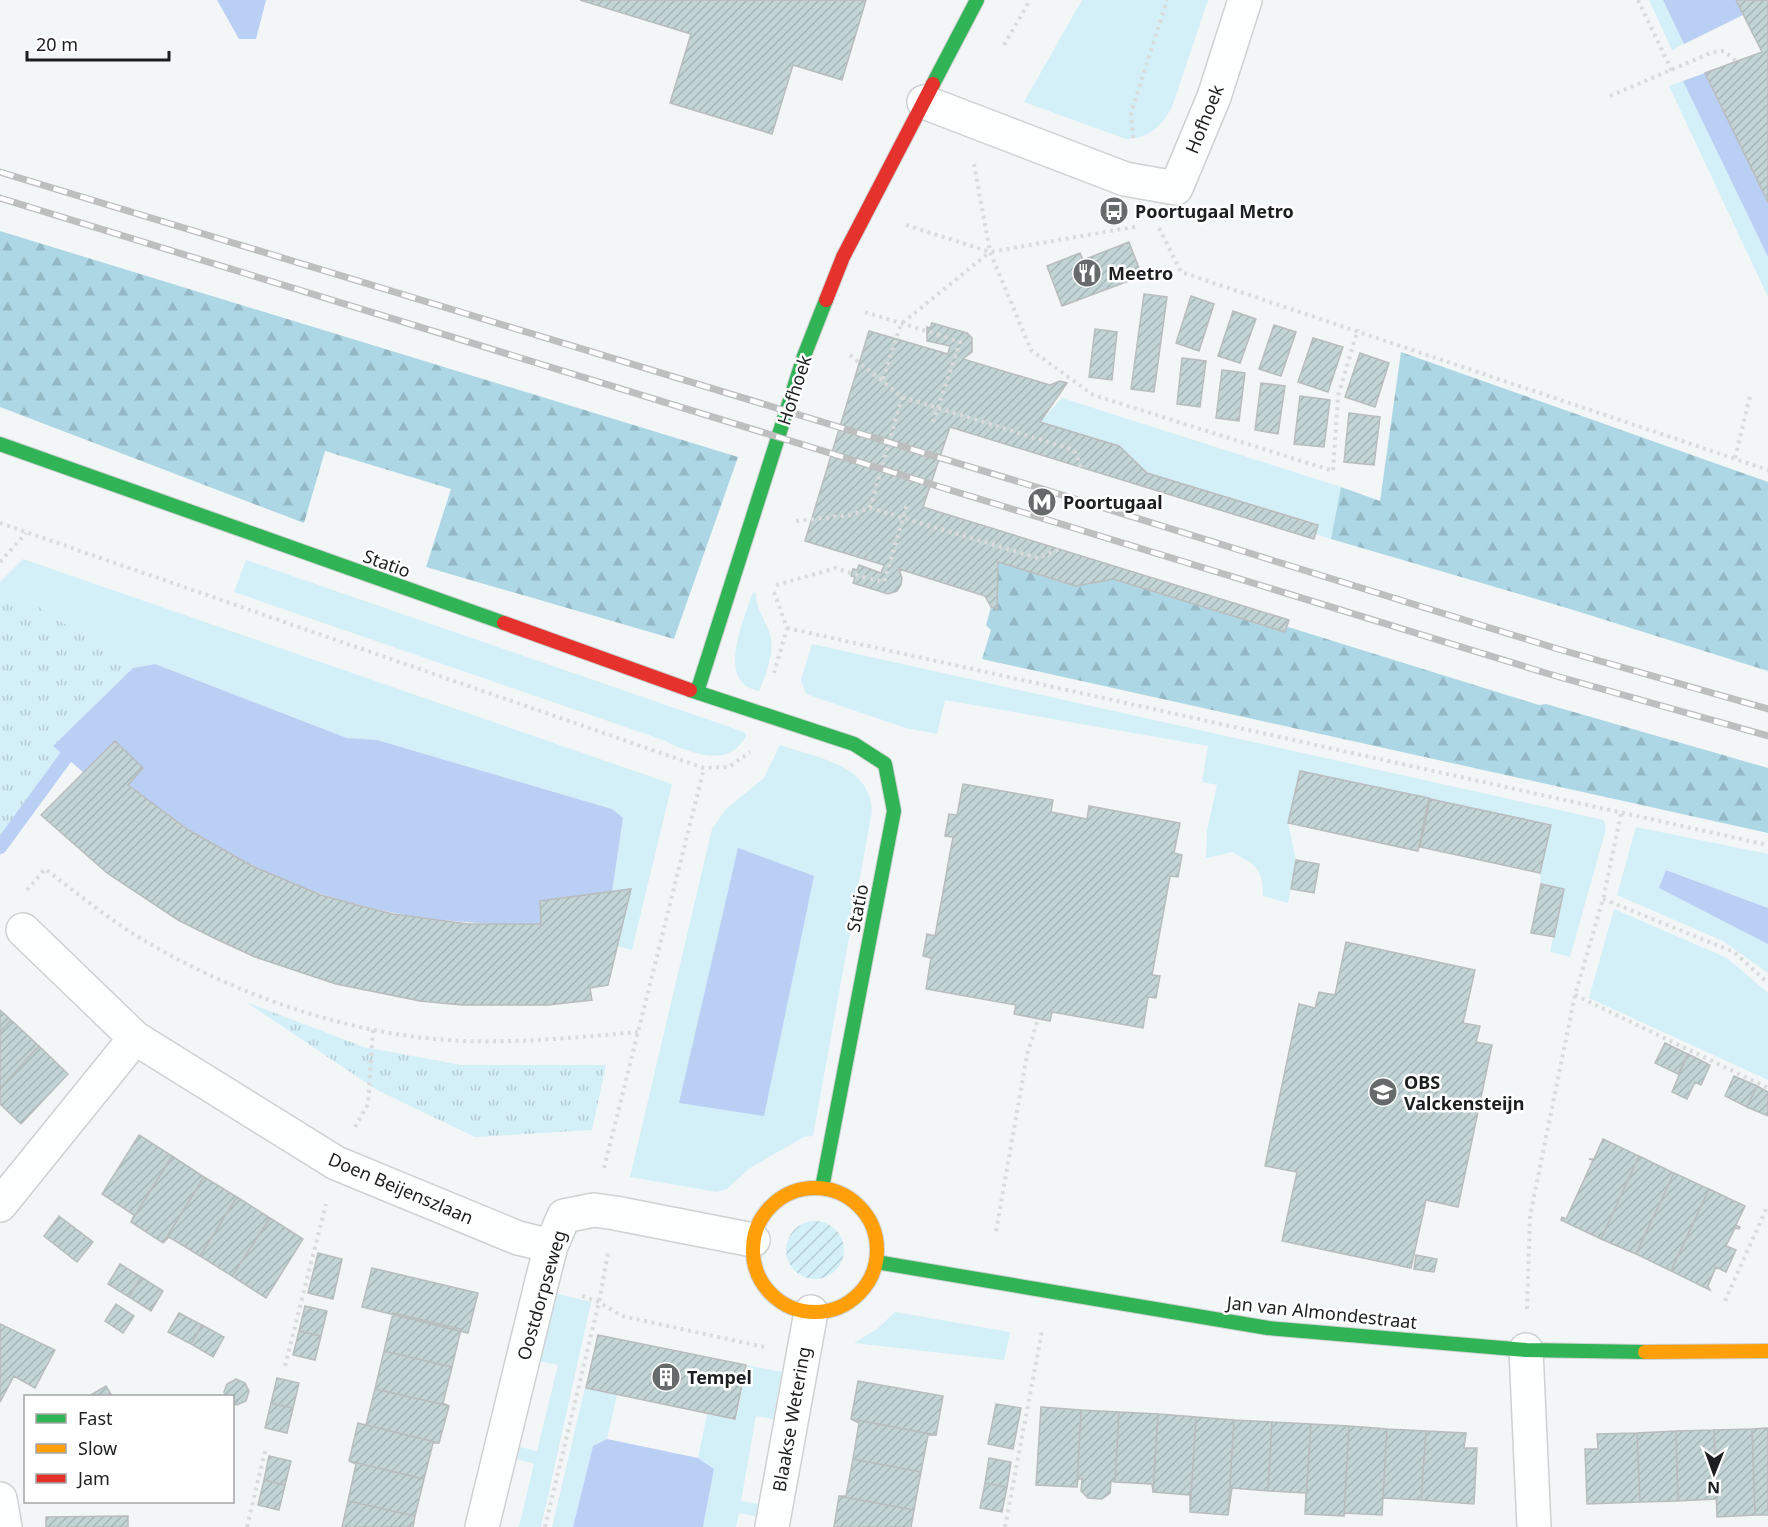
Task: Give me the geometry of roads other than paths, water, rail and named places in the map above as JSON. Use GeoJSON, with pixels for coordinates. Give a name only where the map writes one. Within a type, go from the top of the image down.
{"type":"FeatureCollection","features":[{"type":"Feature","properties":{"kind":"street","name":"Hofhoek"},"geometry":{"type":"LineString","coordinates":[[697,692],[804,356],[843,257],[977,0]]}},
{"type":"Feature","properties":{"kind":"street","name":"Hofhoek"},"geometry":{"type":"LineString","coordinates":[[924,102],[964,115],[1125,179],[1176,188],[1214,97],[1245,0]]}},
{"type":"Feature","properties":{"kind":"street","name":"Statio"},"geometry":{"type":"LineString","coordinates":[[0,444],[697,692],[854,744],[885,764],[894,811],[822,1188]]}},
{"type":"Feature","properties":{"kind":"street","name":"Doen Beijenszlaan"},"geometry":{"type":"LineString","coordinates":[[23,930],[135,1038],[336,1163],[519,1238],[551,1246]]}},
{"type":"Feature","properties":{"kind":"street"},"geometry":{"type":"LineString","coordinates":[[0,1204],[135,1038]]}},
{"type":"Feature","properties":{"kind":"street"},"geometry":{"type":"LineString","coordinates":[[807,1188],[822,1188],[850,1198],[861,1208],[875,1233],[876,1262],[872,1276],[853,1299],[826,1311],[811,1312],[794,1308],[767,1289],[758,1274],[753,1240],[758,1225],[778,1200],[807,1188]]}},
{"type":"Feature","properties":{"kind":"street","name":"Oostdorpseweg"},"geometry":{"type":"LineString","coordinates":[[482,1527],[551,1246],[564,1216],[605,1211],[753,1240]]}},
{"type":"Feature","properties":{"kind":"street","name":"Jan van Almondestraat"},"geometry":{"type":"LineString","coordinates":[[876,1262],[1268,1328],[1526,1350],[1701,1353],[1768,1351]]}},
{"type":"Feature","properties":{"kind":"street","name":"Blaakse Wetering"},"geometry":{"type":"LineString","coordinates":[[772,1527],[811,1312]]}},
{"type":"Feature","properties":{"kind":"street"},"geometry":{"type":"LineString","coordinates":[[1526,1350],[1534,1527]]}},
{"type":"Feature","properties":{"kind":"street"},"geometry":{"type":"LineString","coordinates":[[0,1499],[5,1527]]}},
{"type":"Feature","properties":{"kind":"waterway"},"geometry":{"type":"LineString","coordinates":[[0,847],[66,757]]}},
{"type":"Feature","properties":{"kind":"railway"},"geometry":{"type":"LineString","coordinates":[[0,172],[1046,490],[1558,649],[1768,709]]}},
{"type":"Feature","properties":{"kind":"railway"},"geometry":{"type":"LineString","coordinates":[[0,198],[1549,674],[1768,736]]}},
{"type":"Feature","properties":{"kind":"place","name":"Poortugaal Metro"},"geometry":{"type":"Point","coordinates":[1114,211]}},
{"type":"Feature","properties":{"kind":"place","name":"Meetro"},"geometry":{"type":"Point","coordinates":[1087,273]}},
{"type":"Feature","properties":{"kind":"place","name":"Poortugaal"},"geometry":{"type":"Point","coordinates":[1042,502]}},
{"type":"Feature","properties":{"kind":"place","name":"OBS Valckensteijn"},"geometry":{"type":"Point","coordinates":[1383,1092]}},
{"type":"Feature","properties":{"kind":"place","name":"Tempel"},"geometry":{"type":"Point","coordinates":[666,1377]}}]}
